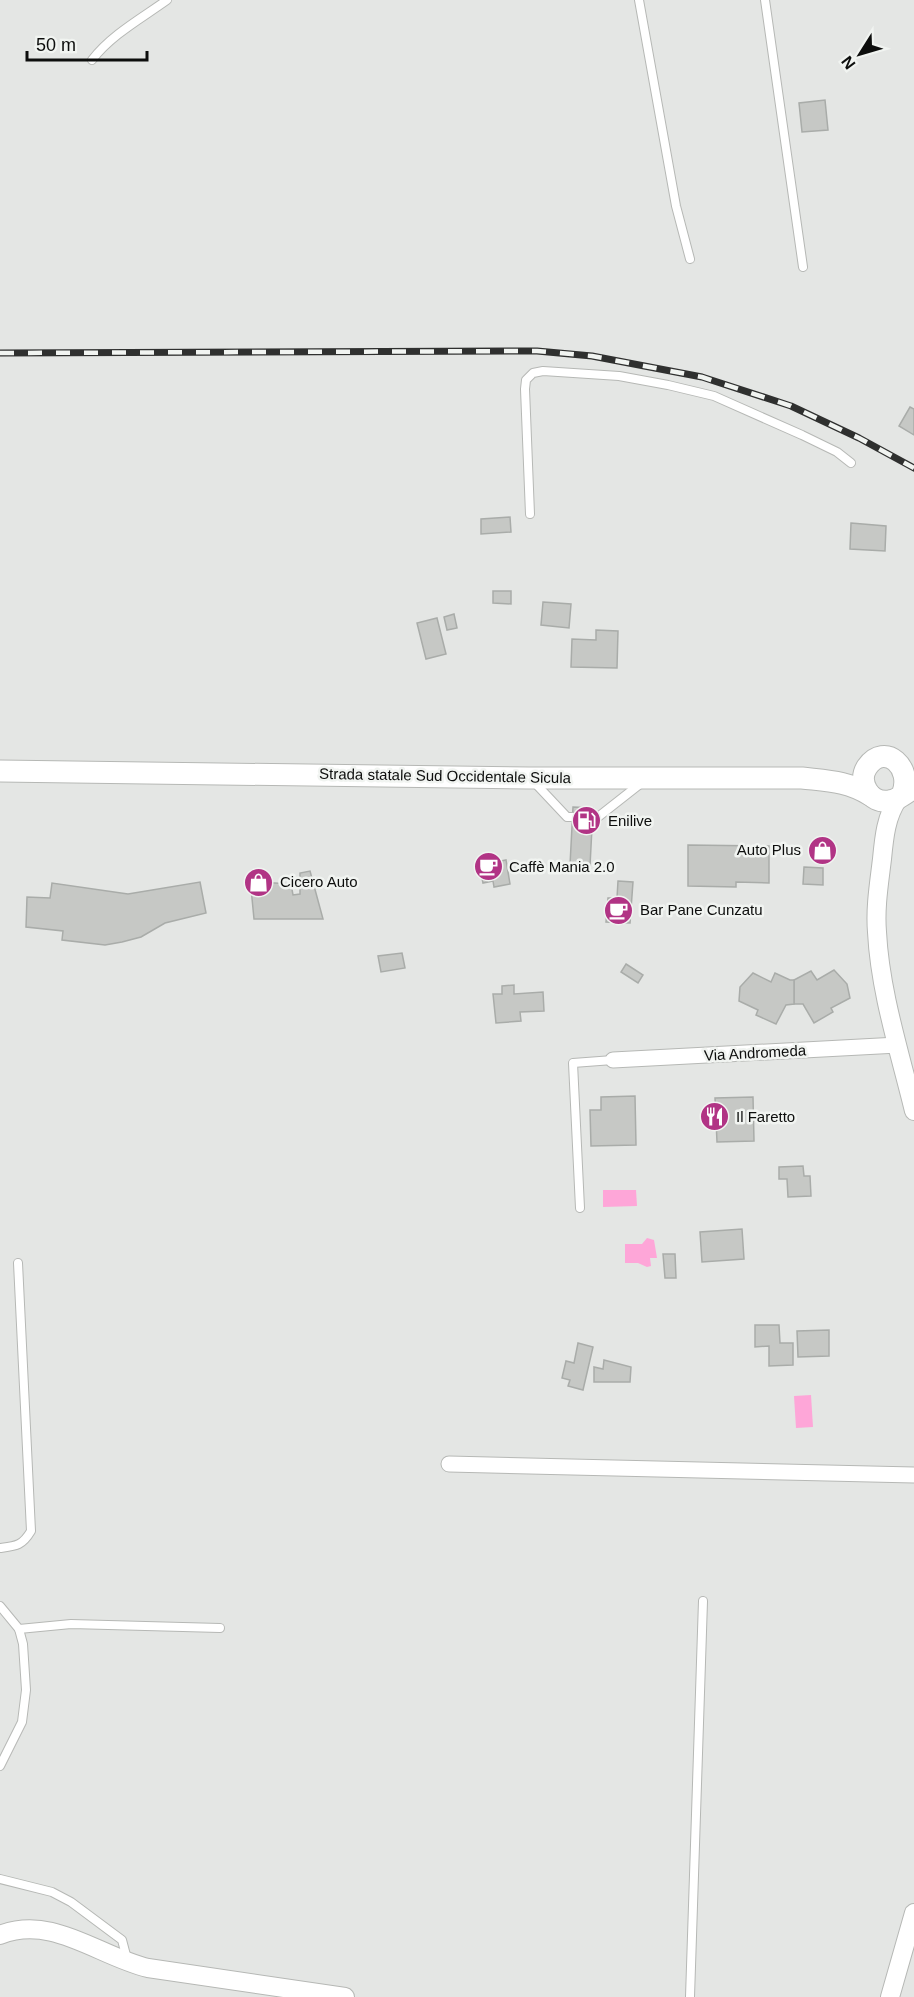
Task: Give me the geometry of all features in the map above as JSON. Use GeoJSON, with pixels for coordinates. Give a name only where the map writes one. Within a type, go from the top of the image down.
{"type":"FeatureCollection","features":[{"type":"Feature","properties":{"kind":"main road"},"geometry":{"type":"LineString","coordinates":[[881,757],[891,757],[908,766],[906,769],[909,780],[905,794],[883,802],[843,782],[802,778],[846,772],[881,757]]}},
{"type":"Feature","properties":{"kind":"main road"},"geometry":{"type":"LineString","coordinates":[[872,761],[864,775],[864,786],[872,796]]}},
{"type":"Feature","properties":{"kind":"main road","name":"Strada statale Sud Occidentale Sicula"},"geometry":{"type":"LineString","coordinates":[[0,771],[529,778],[802,778]]}},
{"type":"Feature","properties":{"kind":"street"},"geometry":{"type":"LineString","coordinates":[[905,794],[891,809],[884,837],[877,897],[876,932],[881,975],[914,1111]]}},
{"type":"Feature","properties":{"kind":"street"},"geometry":{"type":"LineString","coordinates":[[872,796],[884,837]]}},
{"type":"Feature","properties":{"kind":"street","name":"Via Andromeda"},"geometry":{"type":"LineString","coordinates":[[613,1060],[898,1045]]}},
{"type":"Feature","properties":{"kind":"street"},"geometry":{"type":"LineString","coordinates":[[449,1464],[914,1475]]}},
{"type":"Feature","properties":{"kind":"street"},"geometry":{"type":"LineString","coordinates":[[890,1997],[914,1913]]}},
{"type":"Feature","properties":{"kind":"street"},"geometry":{"type":"LineString","coordinates":[[0,1935],[13,1930],[44,1929],[64,1934],[128,1963],[148,1968],[345,1997]]}},
{"type":"Feature","properties":{"kind":"lane"},"geometry":{"type":"LineString","coordinates":[[92,60],[111,40],[167,0]]}},
{"type":"Feature","properties":{"kind":"lane"},"geometry":{"type":"LineString","coordinates":[[639,0],[676,206],[690,259]]}},
{"type":"Feature","properties":{"kind":"lane"},"geometry":{"type":"LineString","coordinates":[[765,0],[803,267]]}},
{"type":"Feature","properties":{"kind":"lane"},"geometry":{"type":"LineString","coordinates":[[530,514],[525,390],[526,380],[533,373],[543,371],[619,376],[714,396],[828,447],[851,463]]}},
{"type":"Feature","properties":{"kind":"lane"},"geometry":{"type":"LineString","coordinates":[[529,778],[567,816],[598,817],[647,778]]}},
{"type":"Feature","properties":{"kind":"lane"},"geometry":{"type":"LineString","coordinates":[[580,1208],[573,1063],[613,1060]]}},
{"type":"Feature","properties":{"kind":"lane"},"geometry":{"type":"LineString","coordinates":[[0,1548],[15,1546],[25,1541],[31,1531],[18,1263]]}},
{"type":"Feature","properties":{"kind":"lane"},"geometry":{"type":"LineString","coordinates":[[690,1997],[703,1601]]}},
{"type":"Feature","properties":{"kind":"lane"},"geometry":{"type":"LineString","coordinates":[[0,1606],[19,1629],[23,1644],[26,1690],[22,1722],[0,1766]]}},
{"type":"Feature","properties":{"kind":"lane"},"geometry":{"type":"LineString","coordinates":[[19,1629],[71,1624],[220,1628]]}},
{"type":"Feature","properties":{"kind":"lane"},"geometry":{"type":"LineString","coordinates":[[0,1879],[52,1892],[71,1902],[122,1940],[128,1963]]}},
{"type":"Feature","properties":{"kind":"shaded area"},"geometry":{"type":"Polygon","coordinates":[[[603,1190],[636,1190],[637,1206],[603,1207],[603,1190]]]}},
{"type":"Feature","properties":{"kind":"shaded area"},"geometry":{"type":"Polygon","coordinates":[[[647,1238],[654,1240],[657,1258],[650,1258],[651,1266],[625,1263],[625,1244],[642,1244],[647,1238]]]}},
{"type":"Feature","properties":{"kind":"shaded area"},"geometry":{"type":"Polygon","coordinates":[[[811,1395],[813,1427],[796,1428],[794,1396],[811,1395]]]}},
{"type":"Feature","properties":{"kind":"building"},"geometry":{"type":"Polygon","coordinates":[[[825,100],[828,130],[802,132],[799,103],[825,100]]]}},
{"type":"Feature","properties":{"kind":"building"},"geometry":{"type":"Polygon","coordinates":[[[910,407],[914,409],[914,435],[899,426],[910,407]]]}},
{"type":"Feature","properties":{"kind":"building"},"geometry":{"type":"Polygon","coordinates":[[[510,517],[511,532],[481,534],[481,519],[510,517]]]}},
{"type":"Feature","properties":{"kind":"building"},"geometry":{"type":"Polygon","coordinates":[[[851,523],[886,526],[885,551],[850,549],[851,523]]]}},
{"type":"Feature","properties":{"kind":"building"},"geometry":{"type":"Polygon","coordinates":[[[493,591],[511,591],[511,604],[493,603],[493,591]]]}},
{"type":"Feature","properties":{"kind":"building"},"geometry":{"type":"Polygon","coordinates":[[[543,602],[571,604],[569,628],[541,625],[543,602]]]}},
{"type":"Feature","properties":{"kind":"building"},"geometry":{"type":"Polygon","coordinates":[[[454,614],[457,628],[447,630],[444,617],[454,614]]]}},
{"type":"Feature","properties":{"kind":"building"},"geometry":{"type":"Polygon","coordinates":[[[437,618],[446,654],[426,659],[417,623],[437,618]]]}},
{"type":"Feature","properties":{"kind":"building"},"geometry":{"type":"Polygon","coordinates":[[[596,630],[618,631],[617,668],[571,667],[572,639],[596,640],[596,630]]]}},
{"type":"Feature","properties":{"kind":"building"},"geometry":{"type":"Polygon","coordinates":[[[573,807],[593,808],[590,866],[570,865],[573,807]]]}},
{"type":"Feature","properties":{"kind":"building"},"geometry":{"type":"Polygon","coordinates":[[[688,845],[769,846],[769,883],[736,882],[736,887],[688,886],[688,845]]]}},
{"type":"Feature","properties":{"kind":"building"},"geometry":{"type":"Polygon","coordinates":[[[495,856],[496,862],[506,860],[510,884],[494,887],[493,881],[483,883],[478,859],[495,856]]]}},
{"type":"Feature","properties":{"kind":"building"},"geometry":{"type":"Polygon","coordinates":[[[804,867],[823,868],[823,885],[803,884],[804,867]]]}},
{"type":"Feature","properties":{"kind":"building"},"geometry":{"type":"Polygon","coordinates":[[[310,871],[323,919],[254,919],[251,888],[258,887],[258,882],[291,884],[293,895],[300,894],[300,873],[310,871]]]}},
{"type":"Feature","properties":{"kind":"building","name":"Bar Pane Cunzatu"},"geometry":{"type":"Polygon","coordinates":[[[618,881],[633,882],[630,923],[606,922],[608,898],[617,898],[618,881]]]}},
{"type":"Feature","properties":{"kind":"building"},"geometry":{"type":"Polygon","coordinates":[[[200,882],[206,913],[165,923],[141,937],[122,942],[105,945],[62,940],[63,931],[26,927],[27,897],[50,898],[52,883],[128,894],[200,882]]]}},
{"type":"Feature","properties":{"kind":"building"},"geometry":{"type":"Polygon","coordinates":[[[402,953],[405,968],[381,972],[378,956],[402,953]]]}},
{"type":"Feature","properties":{"kind":"building"},"geometry":{"type":"Polygon","coordinates":[[[626,964],[643,975],[638,983],[621,972],[626,964]]]}},
{"type":"Feature","properties":{"kind":"building"},"geometry":{"type":"Polygon","coordinates":[[[834,970],[847,984],[850,998],[831,1008],[833,1012],[814,1023],[803,1004],[794,1004],[794,980],[811,971],[817,980],[834,970]]]}},
{"type":"Feature","properties":{"kind":"building"},"geometry":{"type":"Polygon","coordinates":[[[753,973],[771,982],[775,973],[794,980],[794,1004],[786,1005],[776,1024],[756,1015],[758,1010],[739,1001],[740,987],[753,973]]]}},
{"type":"Feature","properties":{"kind":"building"},"geometry":{"type":"Polygon","coordinates":[[[514,985],[514,994],[543,992],[544,1011],[520,1012],[521,1021],[496,1023],[493,994],[502,994],[502,986],[514,985]]]}},
{"type":"Feature","properties":{"kind":"building"},"geometry":{"type":"Polygon","coordinates":[[[635,1096],[636,1145],[591,1146],[590,1110],[601,1110],[601,1097],[635,1096]]]}},
{"type":"Feature","properties":{"kind":"building"},"geometry":{"type":"Polygon","coordinates":[[[753,1097],[754,1141],[717,1142],[715,1098],[753,1097]]]}},
{"type":"Feature","properties":{"kind":"building"},"geometry":{"type":"Polygon","coordinates":[[[803,1166],[804,1176],[810,1176],[811,1196],[788,1197],[787,1179],[779,1179],[779,1167],[803,1166]]]}},
{"type":"Feature","properties":{"kind":"building"},"geometry":{"type":"Polygon","coordinates":[[[742,1229],[744,1259],[702,1262],[700,1232],[742,1229]]]}},
{"type":"Feature","properties":{"kind":"building"},"geometry":{"type":"Polygon","coordinates":[[[663,1254],[675,1254],[676,1278],[665,1278],[663,1254]]]}},
{"type":"Feature","properties":{"kind":"building"},"geometry":{"type":"Polygon","coordinates":[[[755,1325],[779,1325],[780,1343],[793,1343],[793,1365],[769,1366],[769,1346],[755,1347],[755,1325]]]}},
{"type":"Feature","properties":{"kind":"building"},"geometry":{"type":"Polygon","coordinates":[[[829,1330],[829,1356],[798,1357],[797,1331],[829,1330]]]}},
{"type":"Feature","properties":{"kind":"building"},"geometry":{"type":"Polygon","coordinates":[[[578,1343],[593,1347],[583,1390],[568,1386],[570,1380],[562,1378],[566,1361],[574,1363],[578,1343]]]}},
{"type":"Feature","properties":{"kind":"building"},"geometry":{"type":"Polygon","coordinates":[[[604,1360],[631,1367],[630,1382],[594,1382],[594,1367],[603,1369],[604,1360]]]}},
{"type":"Feature","properties":{"kind":"railway"},"geometry":{"type":"LineString","coordinates":[[0,353],[537,351],[592,356],[702,377],[791,406],[859,438],[914,468]]}},
{"type":"Feature","properties":{"kind":"place","name":"Enilive"},"geometry":{"type":"Point","coordinates":[587,821]}},
{"type":"Feature","properties":{"kind":"place","name":"Auto Plus"},"geometry":{"type":"Point","coordinates":[822,850]}},
{"type":"Feature","properties":{"kind":"place","name":"Caffè Mania 2.0"},"geometry":{"type":"Point","coordinates":[488,867]}},
{"type":"Feature","properties":{"kind":"place","name":"Cicero Auto"},"geometry":{"type":"Point","coordinates":[259,882]}},
{"type":"Feature","properties":{"kind":"place","name":"Bar Pane Cunzatu"},"geometry":{"type":"Point","coordinates":[619,910]}},
{"type":"Feature","properties":{"kind":"place","name":"Il Faretto"},"geometry":{"type":"Point","coordinates":[715,1117]}}]}
